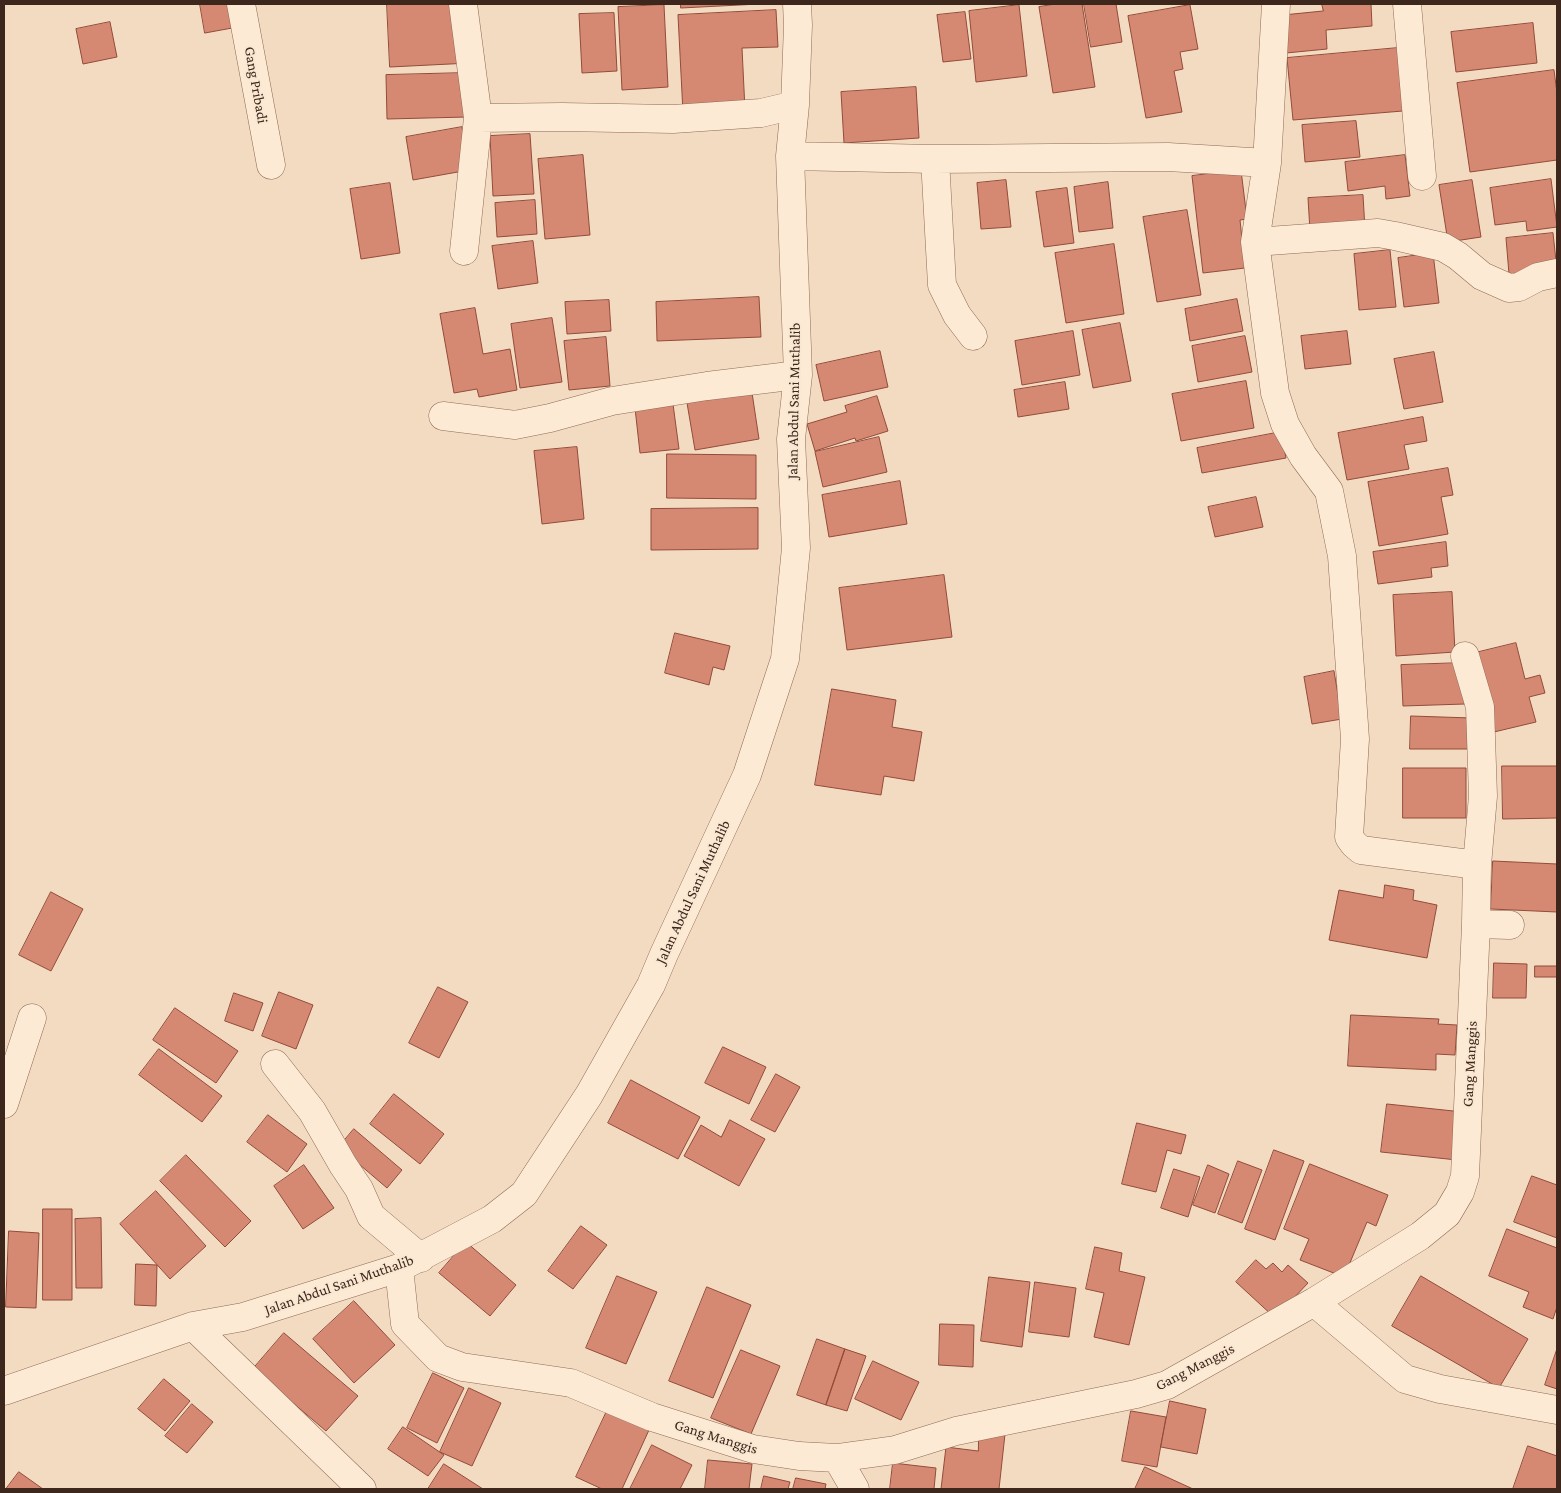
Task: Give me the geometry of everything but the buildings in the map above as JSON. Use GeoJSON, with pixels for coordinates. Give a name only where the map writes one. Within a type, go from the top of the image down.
{"type":"FeatureCollection","features":[{"type":"Feature","properties":{"kind":"street","name":"Gang Pribadi"},"geometry":{"type":"LineString","coordinates":[[241,4],[270,165]]}},
{"type":"Feature","properties":{"kind":"street"},"geometry":{"type":"LineString","coordinates":[[463,4],[478,118],[464,251]]}},
{"type":"Feature","properties":{"kind":"street","name":"Jalan Abdul Sani Muthalib"},"geometry":{"type":"LineString","coordinates":[[4,1391],[193,1326],[243,1318],[410,1263],[492,1220],[524,1194],[589,1095],[651,985],[747,775],[785,659],[796,548],[791,439],[798,376],[790,156],[795,105],[798,25],[796,4]]}},
{"type":"Feature","properties":{"kind":"street"},"geometry":{"type":"LineString","coordinates":[[1276,4],[1267,163],[1255,242],[1275,393],[1285,424],[1303,456],[1329,491],[1342,556],[1355,739],[1349,837],[1361,850],[1477,865]]}},
{"type":"Feature","properties":{"kind":"street"},"geometry":{"type":"LineString","coordinates":[[1407,4],[1422,176]]}},
{"type":"Feature","properties":{"kind":"street"},"geometry":{"type":"LineString","coordinates":[[478,118],[673,119],[760,113],[795,105]]}},
{"type":"Feature","properties":{"kind":"street"},"geometry":{"type":"LineString","coordinates":[[790,156],[935,158],[1168,156],[1267,163]]}},
{"type":"Feature","properties":{"kind":"street"},"geometry":{"type":"LineString","coordinates":[[935,158],[942,286],[957,315],[973,336]]}},
{"type":"Feature","properties":{"kind":"street"},"geometry":{"type":"LineString","coordinates":[[1255,242],[1378,233],[1443,247],[1458,256],[1482,276],[1509,288],[1519,287],[1538,277],[1557,273]]}},
{"type":"Feature","properties":{"kind":"street"},"geometry":{"type":"LineString","coordinates":[[443,416],[515,425],[550,418],[612,401],[707,386],[798,376]]}},
{"type":"Feature","properties":{"kind":"street","name":"Gang Manggis"},"geometry":{"type":"LineString","coordinates":[[410,1263],[405,1324],[438,1358],[462,1367],[571,1383],[652,1417],[753,1449],[799,1456],[837,1458],[895,1450],[956,1431],[1152,1390],[1167,1385],[1314,1302],[1420,1236],[1447,1214],[1460,1192],[1465,1176],[1477,865],[1483,796],[1480,707],[1465,656]]}},
{"type":"Feature","properties":{"kind":"street"},"geometry":{"type":"LineString","coordinates":[[1476,924],[1510,925]]}},
{"type":"Feature","properties":{"kind":"street"},"geometry":{"type":"LineString","coordinates":[[4,1104],[32,1018]]}},
{"type":"Feature","properties":{"kind":"street"},"geometry":{"type":"LineString","coordinates":[[275,1064],[312,1111],[342,1165],[358,1189],[371,1216],[410,1263]]}},
{"type":"Feature","properties":{"kind":"street"},"geometry":{"type":"LineString","coordinates":[[1314,1302],[1405,1379],[1440,1390],[1557,1410]]}},
{"type":"Feature","properties":{"kind":"street"},"geometry":{"type":"LineString","coordinates":[[193,1326],[362,1489]]}},
{"type":"Feature","properties":{"kind":"street"},"geometry":{"type":"LineString","coordinates":[[837,1458],[855,1489]]}}]}
